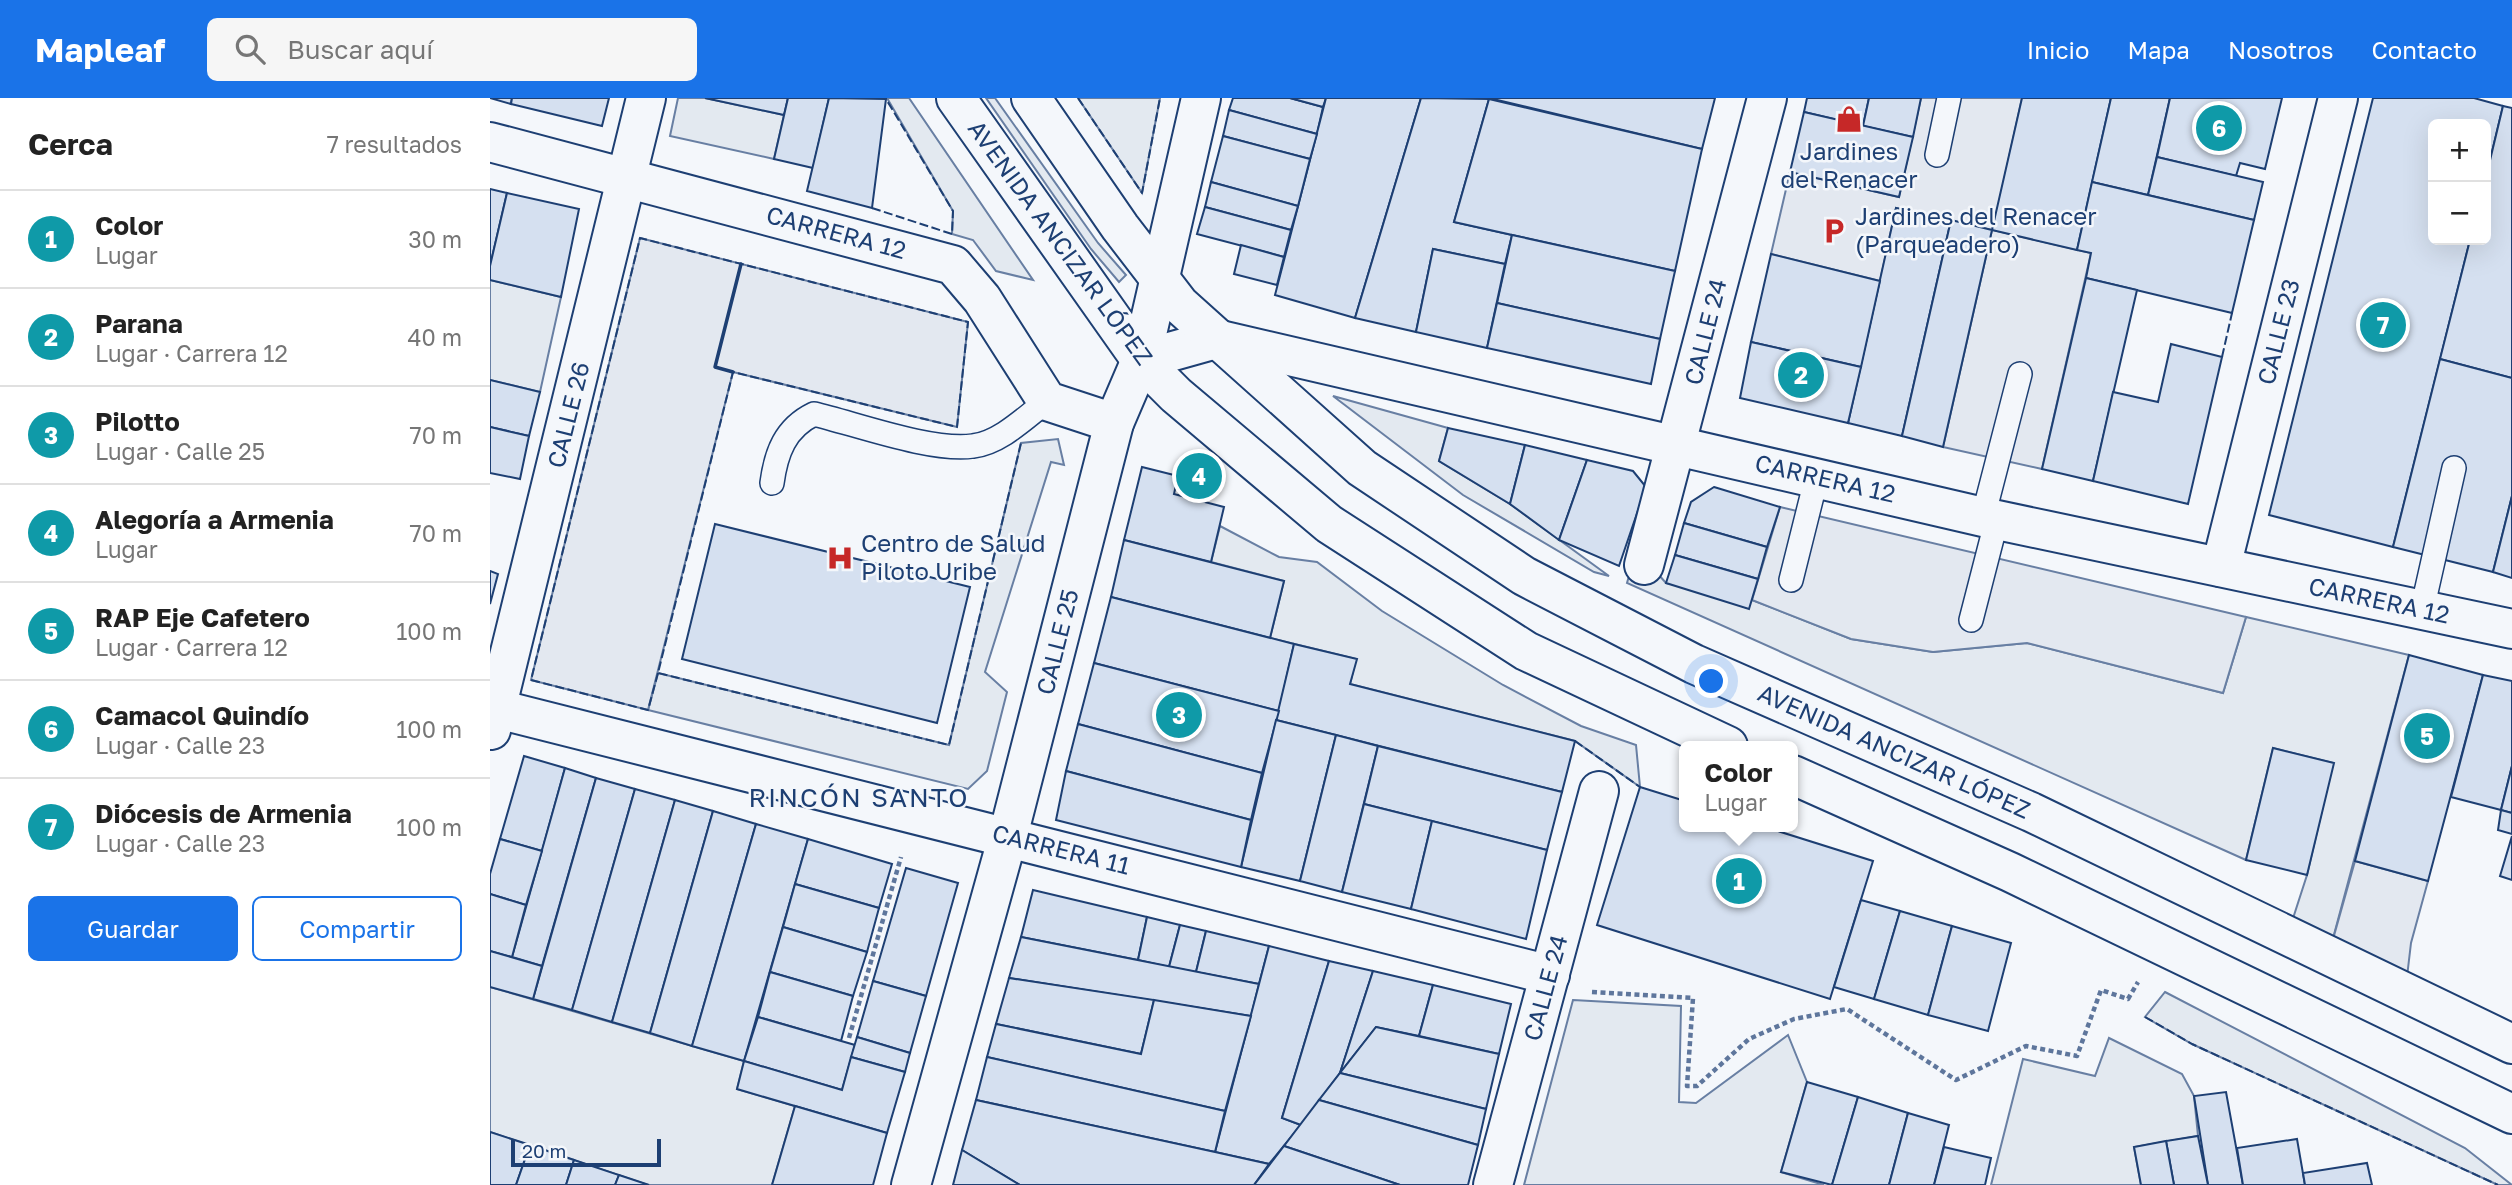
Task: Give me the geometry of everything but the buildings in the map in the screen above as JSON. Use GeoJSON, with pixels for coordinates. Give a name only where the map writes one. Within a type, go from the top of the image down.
{"type":"FeatureCollection","features":[{"type":"Feature","properties":{"kind":"street","name":"CALLE 26"},"geometry":{"type":"LineString","coordinates":[[492,715],[646,98]]}},
{"type":"Feature","properties":{"kind":"street","name":"AVENIDA ANCIZAR LÓPEZ"},"geometry":{"type":"LineString","coordinates":[[956,98],[1141,360],[1176,395],[1329,524],[1526,650],[1622,699],[1717,741]]}},
{"type":"Feature","properties":{"kind":"street","name":"AVENIDA ANCIZAR LÓPEZ"},"geometry":{"type":"LineString","coordinates":[[1031,98],[1159,281],[1216,339],[1362,468],[1524,576],[1694,664],[2031,812],[2512,1044]]}},
{"type":"Feature","properties":{"kind":"street","name":"CALLE 25"},"geometry":{"type":"LineString","coordinates":[[911,1185],[1008,836],[1114,424],[1141,360],[1201,98]]}},
{"type":"Feature","properties":{"kind":"street","name":"CALLE 24"},"geometry":{"type":"LineString","coordinates":[[1644,565],[1767,98]]}},
{"type":"Feature","properties":{"kind":"street","name":"CALLE 23"},"geometry":{"type":"LineString","coordinates":[[2221,567],[2338,98]]}},
{"type":"Feature","properties":{"kind":"street","name":"CARRERA 12"},"geometry":{"type":"LineString","coordinates":[[490,142],[953,265],[982,299],[1047,401]]}},
{"type":"Feature","properties":{"kind":"street","name":"CARRERA 12"},"geometry":{"type":"LineString","coordinates":[[1141,360],[1216,339],[1818,476],[1990,518],[2512,629]]}},
{"type":"Feature","properties":{"kind":"street"},"geometry":{"type":"LineString","coordinates":[[1047,401],[1114,424]]}},
{"type":"Feature","properties":{"kind":"street","name":"CARRERA 11"},"geometry":{"type":"LineString","coordinates":[[492,715],[913,812],[1550,975]]}},
{"type":"Feature","properties":{"kind":"street"},"geometry":{"type":"LineString","coordinates":[[1798,777],[2010,872],[2512,1114]]}},
{"type":"Feature","properties":{"kind":"street","name":"CALLE 24"},"geometry":{"type":"LineString","coordinates":[[1493,1185],[1599,791]]}},
{"type":"Feature","properties":{"kind":"lane"},"geometry":{"type":"LineString","coordinates":[[1937,155],[1948,98]]}},
{"type":"Feature","properties":{"kind":"lane"},"geometry":{"type":"LineString","coordinates":[[1971,620],[2020,374]]}},
{"type":"Feature","properties":{"kind":"lane"},"geometry":{"type":"LineString","coordinates":[[772,483],[776,453],[797,422],[814,414],[932,443],[974,446],[1011,428],[1047,401]]}},
{"type":"Feature","properties":{"kind":"lane"},"geometry":{"type":"LineString","coordinates":[[2422,610],[2454,468]]}},
{"type":"Feature","properties":{"kind":"lane"},"geometry":{"type":"LineString","coordinates":[[1791,580],[1818,476]]}},
{"type":"Feature","properties":{"kind":"path"},"geometry":{"type":"LineString","coordinates":[[849,1038],[913,812]]}},
{"type":"Feature","properties":{"kind":"path"},"geometry":{"type":"LineString","coordinates":[[1550,975],[1581,991],[1693,998],[1687,1086],[1697,1086],[1749,1038],[1794,1019],[1847,1009],[1956,1080],[2026,1046],[2077,1056],[2101,990],[2128,999],[2159,944]]}},
{"type":"Feature","properties":{"kind":"shaded area"},"geometry":{"type":"Polygon","coordinates":[[[678,98],[705,98],[784,115],[774,159],[670,136],[678,98]]]}},
{"type":"Feature","properties":{"kind":"shaded area"},"geometry":{"type":"Polygon","coordinates":[[[887,98],[909,98],[1033,280],[996,271],[973,240],[952,234],[953,211],[887,98]]]}},
{"type":"Feature","properties":{"kind":"shaded area"},"geometry":{"type":"Polygon","coordinates":[[[986,98],[995,98],[1098,243],[1126,275],[1119,282],[1091,249],[986,98]]]}},
{"type":"Feature","properties":{"kind":"shaded area"},"geometry":{"type":"Polygon","coordinates":[[[1078,98],[1160,98],[1142,193],[1078,98]]]}},
{"type":"Feature","properties":{"kind":"shaded area"},"geometry":{"type":"Polygon","coordinates":[[[1921,98],[2022,98],[1993,230],[2091,253],[2042,469],[1943,447],[1992,230],[1896,208],[1880,281],[1771,254],[1790,172],[1899,197],[1921,98]]]}},
{"type":"Feature","properties":{"kind":"shaded area"},"geometry":{"type":"Polygon","coordinates":[[[640,238],[968,322],[957,427],[733,372],[648,710],[531,680],[640,238]]]}},
{"type":"Feature","properties":{"kind":"shaded area"},"geometry":{"type":"Polygon","coordinates":[[[490,280],[561,297],[540,392],[490,380],[490,280]]]}},
{"type":"Feature","properties":{"kind":"shaded area"},"geometry":{"type":"Polygon","coordinates":[[[1333,396],[1448,428],[1439,461],[1510,504],[1609,576],[1594,572],[1463,495],[1333,396]]]}},
{"type":"Feature","properties":{"kind":"shaded area"},"geometry":{"type":"Polygon","coordinates":[[[1058,439],[1064,465],[1051,462],[985,672],[1007,692],[987,771],[968,789],[648,710],[658,673],[949,745],[1021,443],[1058,439]]]}},
{"type":"Feature","properties":{"kind":"shaded area"},"geometry":{"type":"Polygon","coordinates":[[[1780,507],[2246,617],[2223,693],[2027,643],[1933,652],[1851,639],[1752,600],[1780,507]]]}},
{"type":"Feature","properties":{"kind":"shaded area"},"geometry":{"type":"Polygon","coordinates":[[[1220,526],[1279,557],[1317,562],[1382,611],[1503,685],[1581,726],[1636,745],[1640,787],[1575,741],[1350,684],[1356,659],[1270,638],[1284,581],[1211,562],[1220,526]]]}},
{"type":"Feature","properties":{"kind":"shaded area"},"geometry":{"type":"Polygon","coordinates":[[[1631,569],[1658,574],[1666,583],[1752,600],[1851,639],[1933,652],[2027,643],[2223,693],[2246,617],[2409,655],[2328,957],[2287,937],[2307,875],[2333,763],[2273,748],[2246,860],[1627,583],[1631,569]]]}},
{"type":"Feature","properties":{"kind":"shaded area"},"geometry":{"type":"Polygon","coordinates":[[[2355,861],[2428,881],[2411,943],[2405,994],[2328,957],[2355,861]]]}},
{"type":"Feature","properties":{"kind":"shaded area"},"geometry":{"type":"Polygon","coordinates":[[[490,987],[744,1061],[737,1089],[795,1106],[772,1185],[648,1185],[490,1132],[490,987]]]}},
{"type":"Feature","properties":{"kind":"shaded area"},"geometry":{"type":"Polygon","coordinates":[[[2165,992],[2465,1148],[2512,1185],[2498,1185],[2192,1044],[2145,1017],[2165,992]]]}},
{"type":"Feature","properties":{"kind":"shaded area"},"geometry":{"type":"Polygon","coordinates":[[[1573,1000],[1681,1006],[1679,1102],[1696,1103],[1788,1035],[1807,1082],[1781,1172],[1824,1185],[1524,1185],[1573,1000]]]}},
{"type":"Feature","properties":{"kind":"shaded area"},"geometry":{"type":"Polygon","coordinates":[[[2109,1038],[2182,1074],[2194,1096],[2198,1136],[2134,1147],[2141,1185],[1991,1185],[2023,1059],[2095,1076],[2109,1038]]]}},
{"type":"Feature","properties":{"kind":"fence"},"geometry":{"type":"LineString","coordinates":[[1078,98],[1142,193],[1160,98]]}},
{"type":"Feature","properties":{"kind":"fence"},"geometry":{"type":"LineString","coordinates":[[872,208],[952,234],[953,211],[886,99]]}},
{"type":"Feature","properties":{"kind":"fence"},"geometry":{"type":"LineString","coordinates":[[658,673],[648,710],[531,680],[640,238],[968,322],[957,427],[733,372],[658,673],[949,745],[1021,443]]}},
{"type":"Feature","properties":{"kind":"fence"},"geometry":{"type":"LineString","coordinates":[[2222,357],[2232,313]]}},
{"type":"Feature","properties":{"kind":"fence"},"geometry":{"type":"LineString","coordinates":[[1575,741],[1640,787]]}},
{"type":"Feature","properties":{"kind":"fence"},"geometry":{"type":"LineString","coordinates":[[2145,1017],[2192,1044],[2498,1185]]}},
{"type":"Feature","properties":{"kind":"wall"},"geometry":{"type":"LineString","coordinates":[[733,372],[715,367],[741,264]]}},
{"type":"Feature","properties":{"kind":"place","name":"Jardines del Renacer"},"geometry":{"type":"Point","coordinates":[1849,119]}},
{"type":"Feature","properties":{"kind":"place","name":"Camacol Quindío"},"geometry":{"type":"Point","coordinates":[2219,128]}},
{"type":"Feature","properties":{"kind":"place","name":"Jardines del Renacer (Parqueadero)"},"geometry":{"type":"Point","coordinates":[1834,231]}},
{"type":"Feature","properties":{"kind":"place","name":"Diócesis de Armenia"},"geometry":{"type":"Point","coordinates":[2383,325]}},
{"type":"Feature","properties":{"kind":"place","name":"Parana"},"geometry":{"type":"Point","coordinates":[1801,375]}},
{"type":"Feature","properties":{"kind":"place","name":"Alegoría a Armenia"},"geometry":{"type":"Point","coordinates":[1199,476]}},
{"type":"Feature","properties":{"kind":"place","name":"Centro de Salud Piloto Uribe"},"geometry":{"type":"Point","coordinates":[840,558]}},
{"type":"Feature","properties":{"kind":"place","name":"Pilotto"},"geometry":{"type":"Point","coordinates":[1179,715]}},
{"type":"Feature","properties":{"kind":"place","name":"RAP Eje Cafetero"},"geometry":{"type":"Point","coordinates":[2427,736]}},
{"type":"Feature","properties":{"kind":"place","name":"Color"},"geometry":{"type":"Point","coordinates":[1739,881]}},
{"type":"Feature","properties":{"kind":"district","name":"RINCÓN SANTO"},"geometry":{"type":"Point","coordinates":[859,798]}}]}
